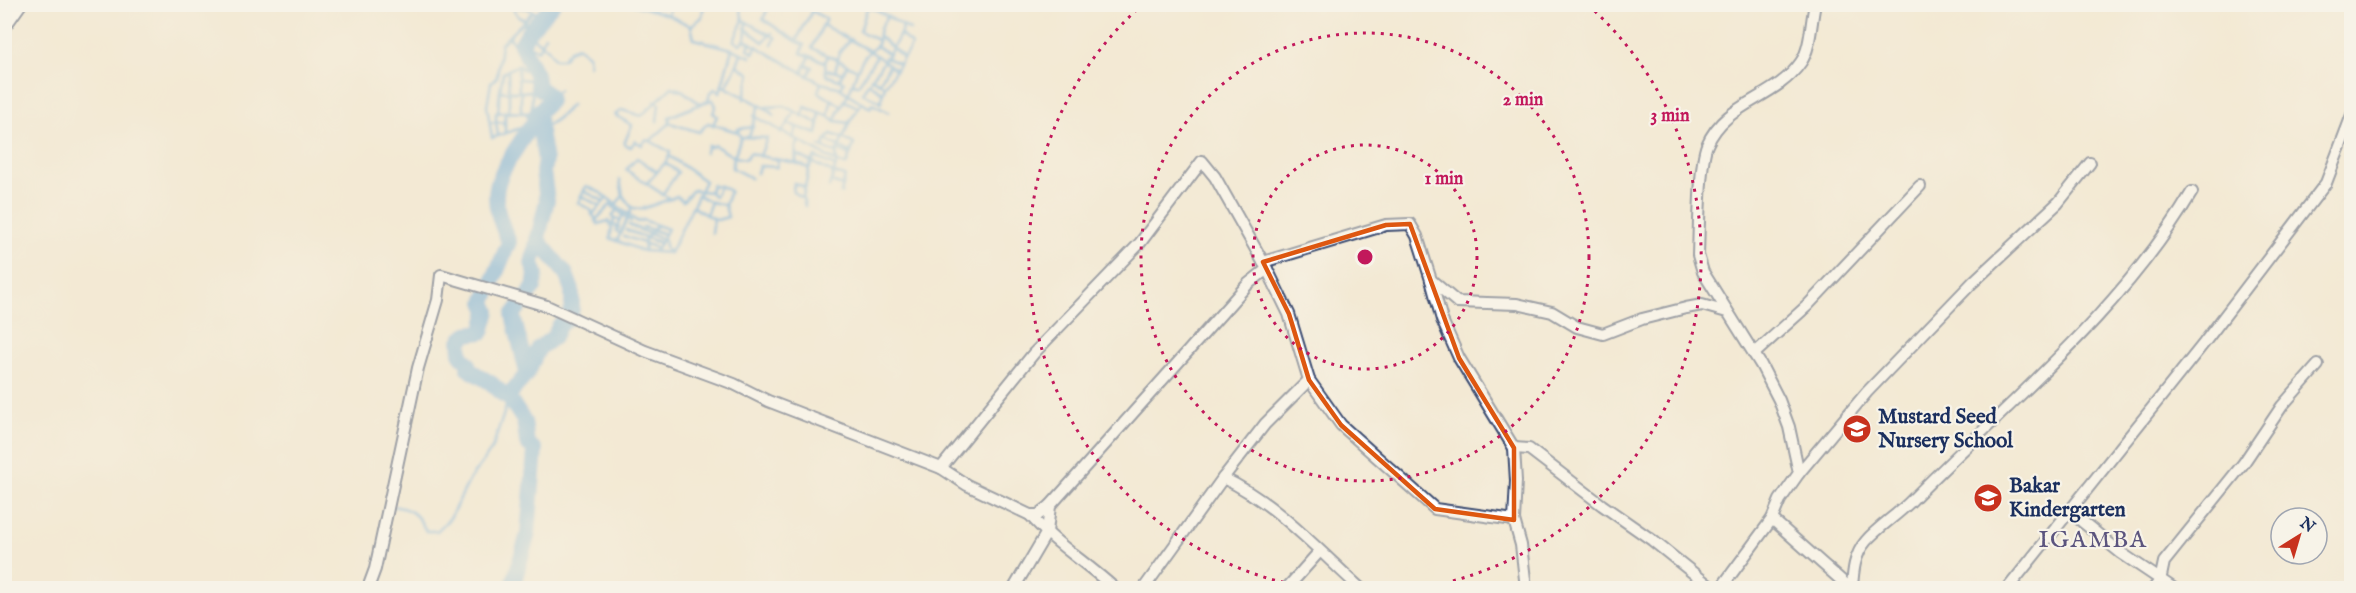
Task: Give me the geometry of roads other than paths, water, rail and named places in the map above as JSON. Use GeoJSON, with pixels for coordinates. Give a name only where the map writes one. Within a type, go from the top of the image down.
{"type":"FeatureCollection","features":[{"type":"Feature","properties":{"kind":"street"},"geometry":{"type":"LineString","coordinates":[[4,28],[21,4]]}},
{"type":"Feature","properties":{"kind":"street"},"geometry":{"type":"LineString","coordinates":[[1798,472],[1783,409],[1754,354],[1703,272],[1698,255],[1705,148],[1717,128],[1734,110],[1766,94],[1787,78],[1802,61],[1815,4]]}},
{"type":"Feature","properties":{"kind":"street"},"geometry":{"type":"LineString","coordinates":[[2008,588],[2068,510],[2204,343],[2326,183],[2352,115]]}},
{"type":"Feature","properties":{"kind":"street"},"geometry":{"type":"LineString","coordinates":[[941,468],[1034,353],[1140,243],[1203,161],[1215,177],[1289,314],[1309,380],[1341,425],[1436,509],[1514,520]]}},
{"type":"Feature","properties":{"kind":"street"},"geometry":{"type":"LineString","coordinates":[[1721,588],[1772,519],[1780,500],[1798,472],[1867,392],[1972,282],[2058,203],[2090,163]]}},
{"type":"Feature","properties":{"kind":"street"},"geometry":{"type":"LineString","coordinates":[[1754,354],[1807,306],[1920,186]]}},
{"type":"Feature","properties":{"kind":"street"},"geometry":{"type":"LineString","coordinates":[[1851,588],[1853,565],[1865,542],[1894,518],[1953,457],[1994,421],[2085,332],[2177,218],[2192,192]]}},
{"type":"Feature","properties":{"kind":"street"},"geometry":{"type":"LineString","coordinates":[[1030,515],[1038,515],[1050,506],[1265,266],[1386,225],[1410,224],[1417,236],[1442,320],[1459,358],[1514,448],[1516,481],[1514,520],[1521,545],[1526,588]]}},
{"type":"Feature","properties":{"kind":"street"},"geometry":{"type":"LineString","coordinates":[[368,588],[375,569],[418,368],[438,300],[441,275],[547,306],[645,351],[734,384],[768,401],[941,468],[967,485],[1030,515],[1114,588]]}},
{"type":"Feature","properties":{"kind":"street"},"geometry":{"type":"LineString","coordinates":[[1431,280],[1457,302],[1516,304],[1552,312],[1577,327],[1603,334],[1642,319],[1702,305],[1727,312]]}},
{"type":"Feature","properties":{"kind":"street"},"geometry":{"type":"LineString","coordinates":[[2157,585],[2164,562],[2243,464],[2282,406],[2318,365]]}},
{"type":"Feature","properties":{"kind":"street"},"geometry":{"type":"LineString","coordinates":[[1144,588],[1265,424],[1309,380]]}},
{"type":"Feature","properties":{"kind":"street"},"geometry":{"type":"LineString","coordinates":[[1514,448],[1529,449],[1652,540],[1712,588]]}},
{"type":"Feature","properties":{"kind":"street"},"geometry":{"type":"LineString","coordinates":[[1223,478],[1239,486],[1283,518],[1360,588]]}},
{"type":"Feature","properties":{"kind":"street"},"geometry":{"type":"LineString","coordinates":[[1014,588],[1047,532],[1050,506]]}},
{"type":"Feature","properties":{"kind":"street"},"geometry":{"type":"LineString","coordinates":[[2068,510],[2157,585],[2174,588]]}},
{"type":"Feature","properties":{"kind":"street"},"geometry":{"type":"LineString","coordinates":[[1772,519],[1851,588]]}},
{"type":"Feature","properties":{"kind":"street"},"geometry":{"type":"LineString","coordinates":[[1287,588],[1319,552]]}},
{"type":"Feature","properties":{"kind":"waterway"},"geometry":{"type":"LineString","coordinates":[[512,588],[528,534],[535,450],[527,443],[524,421],[509,398],[527,373],[513,315],[534,287],[536,274],[532,263],[547,200],[543,172],[545,160],[537,113],[550,101],[549,95],[538,87],[536,74],[521,45],[529,31],[553,4]]}},
{"type":"Feature","properties":{"kind":"waterway"},"geometry":{"type":"LineString","coordinates":[[632,4],[668,15]]}},
{"type":"Feature","properties":{"kind":"waterway"},"geometry":{"type":"LineString","coordinates":[[671,4],[668,15],[691,26]]}},
{"type":"Feature","properties":{"kind":"waterway"},"geometry":{"type":"LineString","coordinates":[[691,26],[702,17],[704,4]]}},
{"type":"Feature","properties":{"kind":"waterway"},"geometry":{"type":"LineString","coordinates":[[739,4],[743,20],[776,38],[772,44]]}},
{"type":"Feature","properties":{"kind":"waterway"},"geometry":{"type":"LineString","coordinates":[[770,4],[763,19],[796,41],[812,11]]}},
{"type":"Feature","properties":{"kind":"waterway"},"geometry":{"type":"LineString","coordinates":[[814,4],[812,11],[826,19],[823,25],[870,51],[896,70]]}},
{"type":"Feature","properties":{"kind":"waterway"},"geometry":{"type":"LineString","coordinates":[[855,4],[877,10],[910,30]]}},
{"type":"Feature","properties":{"kind":"waterway"},"geometry":{"type":"LineString","coordinates":[[512,7],[527,8],[541,16]]}},
{"type":"Feature","properties":{"kind":"waterway"},"geometry":{"type":"LineString","coordinates":[[512,7],[518,16],[525,20],[533,11]]}},
{"type":"Feature","properties":{"kind":"waterway"},"geometry":{"type":"LineString","coordinates":[[867,9],[860,31],[877,40]]}},
{"type":"Feature","properties":{"kind":"waterway"},"geometry":{"type":"LineString","coordinates":[[835,121],[861,62],[877,46],[880,28],[887,17]]}},
{"type":"Feature","properties":{"kind":"waterway"},"geometry":{"type":"LineString","coordinates":[[525,20],[501,44],[497,77],[491,83],[487,106],[492,138],[529,125],[527,113],[537,113]]}},
{"type":"Feature","properties":{"kind":"waterway"},"geometry":{"type":"LineString","coordinates":[[523,34],[525,20]]}},
{"type":"Feature","properties":{"kind":"waterway"},"geometry":{"type":"LineString","coordinates":[[743,20],[734,41],[740,44],[745,40],[747,22]]}},
{"type":"Feature","properties":{"kind":"waterway"},"geometry":{"type":"LineString","coordinates":[[823,25],[812,48],[838,60],[835,71]]}},
{"type":"Feature","properties":{"kind":"waterway"},"geometry":{"type":"LineString","coordinates":[[691,26],[694,39],[732,49],[720,92],[715,89],[710,93],[708,101],[713,100],[716,106],[713,113],[717,116],[713,125]]}},
{"type":"Feature","properties":{"kind":"waterway"},"geometry":{"type":"LineString","coordinates":[[881,102],[862,93],[891,51],[903,26]]}},
{"type":"Feature","properties":{"kind":"waterway"},"geometry":{"type":"LineString","coordinates":[[745,28],[763,42],[772,33]]}},
{"type":"Feature","properties":{"kind":"waterway"},"geometry":{"type":"LineString","coordinates":[[527,33],[548,49],[555,59],[563,59],[570,50],[578,47],[588,55],[589,65]]}},
{"type":"Feature","properties":{"kind":"waterway"},"geometry":{"type":"LineString","coordinates":[[880,103],[885,86],[912,45],[901,35]]}},
{"type":"Feature","properties":{"kind":"waterway"},"geometry":{"type":"LineString","coordinates":[[523,42],[538,50],[545,36]]}},
{"type":"Feature","properties":{"kind":"waterway"},"geometry":{"type":"LineString","coordinates":[[510,37],[513,43],[521,45]]}},
{"type":"Feature","properties":{"kind":"waterway"},"geometry":{"type":"LineString","coordinates":[[880,37],[903,57]]}},
{"type":"Feature","properties":{"kind":"waterway"},"geometry":{"type":"LineString","coordinates":[[850,39],[839,53],[838,60],[855,69]]}},
{"type":"Feature","properties":{"kind":"waterway"},"geometry":{"type":"LineString","coordinates":[[745,40],[821,83],[838,87],[870,108],[872,104],[888,112]]}},
{"type":"Feature","properties":{"kind":"waterway"},"geometry":{"type":"LineString","coordinates":[[796,41],[804,45],[801,53],[810,56],[802,73]]}},
{"type":"Feature","properties":{"kind":"waterway"},"geometry":{"type":"LineString","coordinates":[[750,42],[748,49],[753,53],[757,46]]}},
{"type":"Feature","properties":{"kind":"waterway"},"geometry":{"type":"LineString","coordinates":[[877,46],[887,53]]}},
{"type":"Feature","properties":{"kind":"waterway"},"geometry":{"type":"LineString","coordinates":[[732,49],[751,57]]}},
{"type":"Feature","properties":{"kind":"waterway"},"geometry":{"type":"LineString","coordinates":[[741,53],[737,65],[750,74],[744,99]]}},
{"type":"Feature","properties":{"kind":"waterway"},"geometry":{"type":"LineString","coordinates":[[810,56],[825,62]]}},
{"type":"Feature","properties":{"kind":"waterway"},"geometry":{"type":"LineString","coordinates":[[828,56],[825,62],[826,75],[844,82],[841,88]]}},
{"type":"Feature","properties":{"kind":"waterway"},"geometry":{"type":"LineString","coordinates":[[852,84],[858,85],[876,57]]}},
{"type":"Feature","properties":{"kind":"waterway"},"geometry":{"type":"LineString","coordinates":[[885,57],[899,64]]}},
{"type":"Feature","properties":{"kind":"waterway"},"geometry":{"type":"LineString","coordinates":[[518,65],[519,92]]}},
{"type":"Feature","properties":{"kind":"waterway"},"geometry":{"type":"LineString","coordinates":[[500,91],[503,73],[518,65],[524,70],[530,70]]}},
{"type":"Feature","properties":{"kind":"waterway"},"geometry":{"type":"LineString","coordinates":[[726,87],[737,65]]}},
{"type":"Feature","properties":{"kind":"waterway"},"geometry":{"type":"LineString","coordinates":[[806,65],[812,67],[808,76]]}},
{"type":"Feature","properties":{"kind":"waterway"},"geometry":{"type":"LineString","coordinates":[[840,79],[847,65]]}},
{"type":"Feature","properties":{"kind":"waterway"},"geometry":{"type":"LineString","coordinates":[[879,83],[889,66]]}},
{"type":"Feature","properties":{"kind":"waterway"},"geometry":{"type":"LineString","coordinates":[[518,79],[532,80],[530,70],[534,68]]}},
{"type":"Feature","properties":{"kind":"waterway"},"geometry":{"type":"LineString","coordinates":[[498,113],[500,91],[509,92],[508,70]]}},
{"type":"Feature","properties":{"kind":"waterway"},"geometry":{"type":"LineString","coordinates":[[825,70],[843,73]]}},
{"type":"Feature","properties":{"kind":"waterway"},"geometry":{"type":"LineString","coordinates":[[871,78],[885,86]]}},
{"type":"Feature","properties":{"kind":"waterway"},"geometry":{"type":"LineString","coordinates":[[532,113],[532,80],[537,80]]}},
{"type":"Feature","properties":{"kind":"waterway"},"geometry":{"type":"LineString","coordinates":[[821,83],[818,92],[842,106]]}},
{"type":"Feature","properties":{"kind":"waterway"},"geometry":{"type":"LineString","coordinates":[[868,83],[883,93]]}},
{"type":"Feature","properties":{"kind":"waterway"},"geometry":{"type":"LineString","coordinates":[[722,85],[758,104],[774,116]]}},
{"type":"Feature","properties":{"kind":"waterway"},"geometry":{"type":"LineString","coordinates":[[700,104],[683,91],[672,87],[641,116],[622,110],[615,115],[632,125],[624,144],[631,147],[635,141],[642,145],[645,140],[650,141],[670,123],[669,117],[708,101]]}},
{"type":"Feature","properties":{"kind":"waterway"},"geometry":{"type":"LineString","coordinates":[[549,95],[559,90]]}},
{"type":"Feature","properties":{"kind":"waterway"},"geometry":{"type":"LineString","coordinates":[[521,113],[521,92],[531,91]]}},
{"type":"Feature","properties":{"kind":"waterway"},"geometry":{"type":"LineString","coordinates":[[509,113],[509,92],[521,92]]}},
{"type":"Feature","properties":{"kind":"waterway"},"geometry":{"type":"LineString","coordinates":[[655,101],[659,104],[657,121]]}},
{"type":"Feature","properties":{"kind":"waterway"},"geometry":{"type":"LineString","coordinates":[[845,101],[859,108]]}},
{"type":"Feature","properties":{"kind":"waterway"},"geometry":{"type":"LineString","coordinates":[[831,102],[828,116],[835,121],[849,123],[862,102]]}},
{"type":"Feature","properties":{"kind":"waterway"},"geometry":{"type":"LineString","coordinates":[[541,129],[557,119],[571,105]]}},
{"type":"Feature","properties":{"kind":"waterway"},"geometry":{"type":"LineString","coordinates":[[749,137],[759,105]]}},
{"type":"Feature","properties":{"kind":"waterway"},"geometry":{"type":"LineString","coordinates":[[766,107],[784,106],[819,124]]}},
{"type":"Feature","properties":{"kind":"waterway"},"geometry":{"type":"LineString","coordinates":[[802,116],[805,107],[828,116]]}},
{"type":"Feature","properties":{"kind":"waterway"},"geometry":{"type":"LineString","coordinates":[[490,123],[496,122],[496,113],[505,112]]}},
{"type":"Feature","properties":{"kind":"waterway"},"geometry":{"type":"LineString","coordinates":[[505,133],[505,112],[527,113]]}},
{"type":"Feature","properties":{"kind":"waterway"},"geometry":{"type":"LineString","coordinates":[[781,133],[795,112]]}},
{"type":"Feature","properties":{"kind":"waterway"},"geometry":{"type":"LineString","coordinates":[[789,124],[817,134],[820,113]]}},
{"type":"Feature","properties":{"kind":"waterway"},"geometry":{"type":"LineString","coordinates":[[754,116],[837,162]]}},
{"type":"Feature","properties":{"kind":"waterway"},"geometry":{"type":"LineString","coordinates":[[504,395],[491,383],[468,369],[468,363],[461,355],[460,341],[467,334],[482,332],[488,311],[484,302],[509,242],[498,213],[496,192],[503,170],[510,158],[528,130],[539,120]]}},
{"type":"Feature","properties":{"kind":"waterway"},"geometry":{"type":"LineString","coordinates":[[498,136],[496,122],[505,123]]}},
{"type":"Feature","properties":{"kind":"waterway"},"geometry":{"type":"LineString","coordinates":[[670,123],[699,132],[708,123],[738,132],[741,137],[767,138],[760,156],[750,153],[746,159],[734,157],[732,168],[751,178]]}},
{"type":"Feature","properties":{"kind":"waterway"},"geometry":{"type":"LineString","coordinates":[[829,187],[837,162],[846,165],[854,144],[843,138],[849,123]]}},
{"type":"Feature","properties":{"kind":"waterway"},"geometry":{"type":"LineString","coordinates":[[738,132],[738,129],[753,127]]}},
{"type":"Feature","properties":{"kind":"waterway"},"geometry":{"type":"LineString","coordinates":[[793,138],[797,127]]}},
{"type":"Feature","properties":{"kind":"waterway"},"geometry":{"type":"LineString","coordinates":[[822,147],[831,134],[843,138],[836,153],[837,162]]}},
{"type":"Feature","properties":{"kind":"waterway"},"geometry":{"type":"LineString","coordinates":[[705,153],[708,146],[714,145],[734,157],[741,137]]}},
{"type":"Feature","properties":{"kind":"waterway"},"geometry":{"type":"LineString","coordinates":[[826,140],[850,152]]}},
{"type":"Feature","properties":{"kind":"waterway"},"geometry":{"type":"LineString","coordinates":[[650,141],[670,152],[669,156],[705,181],[670,253],[644,251],[610,238],[612,227],[608,221],[598,224],[590,209],[578,203],[586,186],[601,193],[638,222],[643,220],[668,229],[655,252]]}},
{"type":"Feature","properties":{"kind":"waterway"},"geometry":{"type":"LineString","coordinates":[[799,142],[796,146],[796,163],[809,168],[815,157],[835,166]]}},
{"type":"Feature","properties":{"kind":"waterway"},"geometry":{"type":"LineString","coordinates":[[819,146],[836,153]]}},
{"type":"Feature","properties":{"kind":"waterway"},"geometry":{"type":"LineString","coordinates":[[837,150],[849,155]]}},
{"type":"Feature","properties":{"kind":"waterway"},"geometry":{"type":"LineString","coordinates":[[796,154],[833,173],[845,176],[841,193]]}},
{"type":"Feature","properties":{"kind":"waterway"},"geometry":{"type":"LineString","coordinates":[[662,195],[678,172],[665,163],[669,156]]}},
{"type":"Feature","properties":{"kind":"waterway"},"geometry":{"type":"LineString","coordinates":[[760,156],[796,163]]}},
{"type":"Feature","properties":{"kind":"waterway"},"geometry":{"type":"LineString","coordinates":[[657,172],[637,158],[626,170],[670,199],[677,196],[683,201],[693,190],[710,192],[715,197],[720,186],[712,185],[710,192]]}},
{"type":"Feature","properties":{"kind":"waterway"},"geometry":{"type":"LineString","coordinates":[[757,173],[759,166],[777,167],[778,160]]}},
{"type":"Feature","properties":{"kind":"waterway"},"geometry":{"type":"LineString","coordinates":[[647,183],[665,163]]}},
{"type":"Feature","properties":{"kind":"waterway"},"geometry":{"type":"LineString","coordinates":[[805,206],[803,198],[809,168]]}},
{"type":"Feature","properties":{"kind":"waterway"},"geometry":{"type":"LineString","coordinates":[[617,241],[632,208],[623,196],[620,180]]}},
{"type":"Feature","properties":{"kind":"waterway"},"geometry":{"type":"LineString","coordinates":[[831,182],[843,186]]}},
{"type":"Feature","properties":{"kind":"waterway"},"geometry":{"type":"LineString","coordinates":[[803,198],[793,192],[794,183],[805,187]]}},
{"type":"Feature","properties":{"kind":"waterway"},"geometry":{"type":"LineString","coordinates":[[720,186],[730,191],[725,205]]}},
{"type":"Feature","properties":{"kind":"waterway"},"geometry":{"type":"LineString","coordinates":[[584,191],[603,201]]}},
{"type":"Feature","properties":{"kind":"waterway"},"geometry":{"type":"LineString","coordinates":[[698,195],[711,202],[725,205],[728,217],[717,220],[706,215]]}},
{"type":"Feature","properties":{"kind":"waterway"},"geometry":{"type":"LineString","coordinates":[[581,196],[600,206]]}},
{"type":"Feature","properties":{"kind":"waterway"},"geometry":{"type":"LineString","coordinates":[[615,205],[623,196]]}},
{"type":"Feature","properties":{"kind":"waterway"},"geometry":{"type":"LineString","coordinates":[[592,215],[607,198]]}},
{"type":"Feature","properties":{"kind":"waterway"},"geometry":{"type":"LineString","coordinates":[[632,208],[642,209],[670,199]]}},
{"type":"Feature","properties":{"kind":"waterway"},"geometry":{"type":"LineString","coordinates":[[693,207],[706,215],[711,202]]}},
{"type":"Feature","properties":{"kind":"waterway"},"geometry":{"type":"LineString","coordinates":[[595,221],[611,204]]}},
{"type":"Feature","properties":{"kind":"waterway"},"geometry":{"type":"LineString","coordinates":[[611,205],[631,221]]}},
{"type":"Feature","properties":{"kind":"waterway"},"geometry":{"type":"LineString","coordinates":[[617,209],[612,217],[620,220]]}},
{"type":"Feature","properties":{"kind":"waterway"},"geometry":{"type":"LineString","coordinates":[[620,233],[616,231],[623,214]]}},
{"type":"Feature","properties":{"kind":"waterway"},"geometry":{"type":"LineString","coordinates":[[614,217],[613,224],[619,228]]}},
{"type":"Feature","properties":{"kind":"waterway"},"geometry":{"type":"LineString","coordinates":[[712,233],[714,218]]}},
{"type":"Feature","properties":{"kind":"waterway"},"geometry":{"type":"LineString","coordinates":[[629,225],[665,240],[665,248],[670,252]]}},
{"type":"Feature","properties":{"kind":"waterway"},"geometry":{"type":"LineString","coordinates":[[644,251],[645,239],[657,225]]}},
{"type":"Feature","properties":{"kind":"waterway"},"geometry":{"type":"LineString","coordinates":[[643,227],[665,234]]}},
{"type":"Feature","properties":{"kind":"waterway"},"geometry":{"type":"LineString","coordinates":[[626,230],[660,243]]}},
{"type":"Feature","properties":{"kind":"waterway"},"geometry":{"type":"LineString","coordinates":[[624,236],[657,248]]}},
{"type":"Feature","properties":{"kind":"waterway"},"geometry":{"type":"LineString","coordinates":[[527,373],[539,348],[554,337],[559,326],[570,316],[572,309],[572,290],[566,274],[537,239]]}},
{"type":"Feature","properties":{"kind":"waterway"},"geometry":{"type":"LineString","coordinates":[[1957,307],[1975,288]]}},
{"type":"Feature","properties":{"kind":"waterway"},"geometry":{"type":"LineString","coordinates":[[391,506],[412,512],[426,531],[437,531],[450,518],[470,479],[492,449],[509,398]]}},
{"type":"Feature","properties":{"kind":"place","name":"Mustard Seed Nursery School"},"geometry":{"type":"Point","coordinates":[1857,429]}},
{"type":"Feature","properties":{"kind":"place","name":"Bakar Kindergarten"},"geometry":{"type":"Point","coordinates":[1988,498]}},
{"type":"Feature","properties":{"kind":"district","name":"IGAMBA"},"geometry":{"type":"Point","coordinates":[2093,540]}}]}
